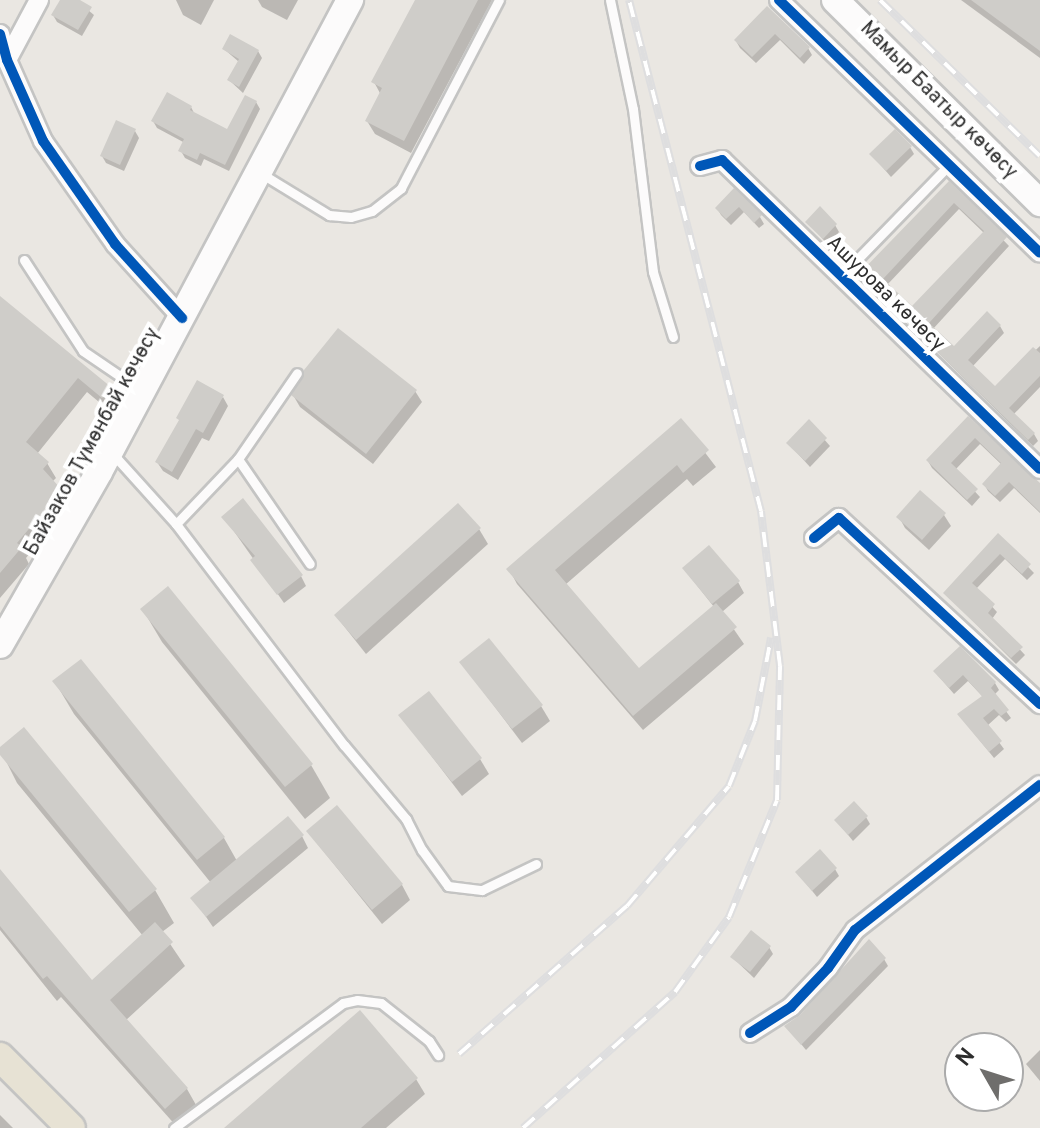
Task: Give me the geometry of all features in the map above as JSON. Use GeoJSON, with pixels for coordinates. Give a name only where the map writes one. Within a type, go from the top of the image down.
{"type":"FeatureCollection","features":[{"type":"Feature","properties":{"kind":"main road","name":"Байзаков Түмөнбай көчөсү"},"geometry":{"type":"LineString","coordinates":[[0,645],[110,451],[350,0]]}},
{"type":"Feature","properties":{"kind":"main road","name":"Мамыр Баатыр көчөсү"},"geometry":{"type":"LineString","coordinates":[[835,0],[1040,203]]}},
{"type":"Feature","properties":{"kind":"main road"},"geometry":{"type":"LineString","coordinates":[[0,1057],[71,1128]]}},
{"type":"Feature","properties":{"kind":"street"},"geometry":{"type":"LineString","coordinates":[[7,60],[39,0]]}},
{"type":"Feature","properties":{"kind":"street"},"geometry":{"type":"LineString","coordinates":[[779,0],[1040,253]]}},
{"type":"Feature","properties":{"kind":"street"},"geometry":{"type":"LineString","coordinates":[[0,34],[7,60],[43,141],[115,244],[182,318]]}},
{"type":"Feature","properties":{"kind":"street","name":"Ашурова көчөсү"},"geometry":{"type":"LineString","coordinates":[[700,166],[722,160],[1040,469]]}},
{"type":"Feature","properties":{"kind":"street"},"geometry":{"type":"LineString","coordinates":[[814,538],[839,518],[1040,704]]}},
{"type":"Feature","properties":{"kind":"street"},"geometry":{"type":"LineString","coordinates":[[750,1033],[791,1007],[828,968],[855,930],[1040,785]]}},
{"type":"Feature","properties":{"kind":"lane"},"geometry":{"type":"LineString","coordinates":[[259,172],[329,215],[351,217],[372,211],[401,188],[499,0]]}},
{"type":"Feature","properties":{"kind":"lane"},"geometry":{"type":"LineString","coordinates":[[610,0],[633,109],[653,272],[673,337]]}},
{"type":"Feature","properties":{"kind":"lane"},"geometry":{"type":"LineString","coordinates":[[841,276],[949,165]]}},
{"type":"Feature","properties":{"kind":"lane"},"geometry":{"type":"LineString","coordinates":[[24,260],[83,351],[142,391]]}},
{"type":"Feature","properties":{"kind":"lane"},"geometry":{"type":"LineString","coordinates":[[176,524],[238,459],[297,373]]}},
{"type":"Feature","properties":{"kind":"lane"},"geometry":{"type":"LineString","coordinates":[[110,451],[176,524],[344,745],[406,819],[422,850],[448,886],[482,890],[536,864]]}},
{"type":"Feature","properties":{"kind":"lane"},"geometry":{"type":"LineString","coordinates":[[238,459],[310,564]]}},
{"type":"Feature","properties":{"kind":"lane"},"geometry":{"type":"LineString","coordinates":[[174,1128],[343,1003],[357,1000],[381,1003],[429,1041],[438,1055]]}},
{"type":"Feature","properties":{"kind":"building"},"geometry":{"type":"Polygon","coordinates":[[[60,0],[80,0],[92,7],[78,30],[51,15],[60,0]]]}},
{"type":"Feature","properties":{"kind":"building"},"geometry":{"type":"Polygon","coordinates":[[[415,0],[478,0],[404,141],[365,121],[382,88],[371,82],[415,0]]]}},
{"type":"Feature","properties":{"kind":"building"},"geometry":{"type":"Polygon","coordinates":[[[971,0],[1040,0],[1040,51],[971,0]]]}},
{"type":"Feature","properties":{"kind":"building"},"geometry":{"type":"Polygon","coordinates":[[[767,6],[810,47],[800,58],[775,34],[752,57],[734,40],[767,6]]]}},
{"type":"Feature","properties":{"kind":"building"},"geometry":{"type":"Polygon","coordinates":[[[230,34],[259,50],[239,87],[227,80],[239,59],[222,49],[230,34]]]}},
{"type":"Feature","properties":{"kind":"building"},"geometry":{"type":"Polygon","coordinates":[[[167,92],[192,106],[190,110],[227,129],[245,95],[257,101],[225,165],[200,153],[197,160],[178,151],[184,139],[151,121],[167,92]]]}},
{"type":"Feature","properties":{"kind":"building"},"geometry":{"type":"Polygon","coordinates":[[[116,120],[136,129],[120,165],[100,156],[116,120]]]}},
{"type":"Feature","properties":{"kind":"building"},"geometry":{"type":"Polygon","coordinates":[[[895,129],[912,146],[886,171],[869,154],[895,129]]]}},
{"type":"Feature","properties":{"kind":"building"},"geometry":{"type":"Polygon","coordinates":[[[949,181],[1007,237],[929,323],[954,346],[987,311],[1001,325],[968,360],[995,386],[1033,347],[1040,353],[1040,376],[1009,408],[1035,433],[1028,440],[858,275],[949,181]],[[954,203],[883,279],[912,306],[984,231],[954,203]]]}},
{"type":"Feature","properties":{"kind":"building"},"geometry":{"type":"Polygon","coordinates":[[[734,188],[762,215],[754,223],[739,207],[726,219],[715,208],[734,188]]]}},
{"type":"Feature","properties":{"kind":"building"},"geometry":{"type":"Polygon","coordinates":[[[820,206],[837,224],[823,239],[805,222],[820,206]]]}},
{"type":"Feature","properties":{"kind":"building"},"geometry":{"type":"Polygon","coordinates":[[[0,296],[111,387],[102,398],[78,378],[26,442],[49,462],[43,469],[62,490],[17,543],[22,547],[0,573],[0,296]]]}},
{"type":"Feature","properties":{"kind":"building"},"geometry":{"type":"Polygon","coordinates":[[[338,328],[417,390],[366,454],[291,395],[304,370],[338,328]]]}},
{"type":"Feature","properties":{"kind":"building"},"geometry":{"type":"Polygon","coordinates":[[[197,380],[224,395],[203,433],[196,429],[172,472],[155,462],[197,380]]]}},
{"type":"Feature","properties":{"kind":"building"},"geometry":{"type":"Polygon","coordinates":[[[968,416],[1040,483],[1040,512],[1009,482],[995,496],[982,484],[1001,463],[975,438],[951,463],[978,489],[967,500],[926,460],[968,416]]]}},
{"type":"Feature","properties":{"kind":"building"},"geometry":{"type":"Polygon","coordinates":[[[681,418],[709,450],[683,473],[677,465],[555,570],[639,668],[716,603],[737,627],[633,716],[506,569],[681,418]]]}},
{"type":"Feature","properties":{"kind":"building"},"geometry":{"type":"Polygon","coordinates":[[[809,419],[827,438],[805,461],[786,443],[809,419]]]}},
{"type":"Feature","properties":{"kind":"building"},"geometry":{"type":"Polygon","coordinates":[[[920,490],[946,513],[922,540],[896,517],[920,490]]]}},
{"type":"Feature","properties":{"kind":"building"},"geometry":{"type":"Polygon","coordinates":[[[243,498],[303,575],[277,595],[250,560],[255,556],[221,517],[243,498]]]}},
{"type":"Feature","properties":{"kind":"building"},"geometry":{"type":"Polygon","coordinates":[[[458,503],[481,528],[356,640],[334,615],[458,503]]]}},
{"type":"Feature","properties":{"kind":"building"},"geometry":{"type":"Polygon","coordinates":[[[998,533],[1031,564],[1022,574],[1000,554],[972,583],[995,604],[988,613],[1023,647],[1011,658],[943,593],[998,533]]]}},
{"type":"Feature","properties":{"kind":"building"},"geometry":{"type":"Polygon","coordinates":[[[709,545],[740,581],[712,604],[682,568],[709,545]]]}},
{"type":"Feature","properties":{"kind":"building"},"geometry":{"type":"Polygon","coordinates":[[[168,586],[313,764],[285,787],[140,609],[168,586]]]}},
{"type":"Feature","properties":{"kind":"building"},"geometry":{"type":"Polygon","coordinates":[[[489,638],[543,705],[512,729],[459,662],[489,638]]]}},
{"type":"Feature","properties":{"kind":"building"},"geometry":{"type":"Polygon","coordinates":[[[960,646],[996,682],[991,688],[1009,710],[1001,716],[994,709],[983,718],[1002,741],[989,752],[957,714],[982,696],[963,675],[949,688],[933,671],[960,646]]]}},
{"type":"Feature","properties":{"kind":"building"},"geometry":{"type":"Polygon","coordinates":[[[81,659],[225,837],[197,860],[52,681],[81,659]]]}},
{"type":"Feature","properties":{"kind":"building"},"geometry":{"type":"Polygon","coordinates":[[[429,691],[482,758],[452,782],[398,715],[429,691]]]}},
{"type":"Feature","properties":{"kind":"building"},"geometry":{"type":"Polygon","coordinates":[[[24,727],[157,889],[129,912],[0,755],[0,747],[24,727]]]}},
{"type":"Feature","properties":{"kind":"building"},"geometry":{"type":"Polygon","coordinates":[[[854,801],[868,816],[848,835],[834,820],[854,801]]]}},
{"type":"Feature","properties":{"kind":"building"},"geometry":{"type":"Polygon","coordinates":[[[337,805],[403,884],[372,910],[306,831],[337,805]]]}},
{"type":"Feature","properties":{"kind":"building"},"geometry":{"type":"Polygon","coordinates":[[[288,816],[304,835],[206,917],[190,898],[288,816]]]}},
{"type":"Feature","properties":{"kind":"building"},"geometry":{"type":"Polygon","coordinates":[[[820,849],[837,868],[812,891],[795,872],[820,849]]]}},
{"type":"Feature","properties":{"kind":"building"},"geometry":{"type":"Polygon","coordinates":[[[0,869],[92,980],[155,922],[173,942],[110,1000],[188,1088],[165,1109],[47,976],[43,979],[0,926],[0,869]]]}},
{"type":"Feature","properties":{"kind":"building"},"geometry":{"type":"Polygon","coordinates":[[[751,930],[771,946],[750,972],[730,957],[751,930]]]}},
{"type":"Feature","properties":{"kind":"building"},"geometry":{"type":"Polygon","coordinates":[[[869,939],[886,958],[801,1045],[784,1026],[800,1015],[869,939]]]}},
{"type":"Feature","properties":{"kind":"building"},"geometry":{"type":"Polygon","coordinates":[[[360,1010],[418,1078],[361,1128],[224,1128],[360,1010]]]}},
{"type":"Feature","properties":{"kind":"railway"},"geometry":{"type":"LineString","coordinates":[[523,1128],[675,992],[729,917],[777,800],[780,666],[761,511],[629,0]]}},
{"type":"Feature","properties":{"kind":"railway"},"geometry":{"type":"LineString","coordinates":[[880,0],[1040,156]]}},
{"type":"Feature","properties":{"kind":"railway"},"geometry":{"type":"LineString","coordinates":[[459,1054],[627,906],[729,786],[755,721],[771,638]]}},
{"type":"Feature","properties":{"kind":"cycle path"},"geometry":{"type":"LineString","coordinates":[[779,0],[1040,253]]}},
{"type":"Feature","properties":{"kind":"cycle path"},"geometry":{"type":"LineString","coordinates":[[0,34],[7,60],[43,141],[115,244],[182,318]]}},
{"type":"Feature","properties":{"kind":"cycle path"},"geometry":{"type":"LineString","coordinates":[[700,166],[722,160],[1040,469]]}},
{"type":"Feature","properties":{"kind":"cycle path"},"geometry":{"type":"LineString","coordinates":[[814,538],[839,518],[1040,704]]}},
{"type":"Feature","properties":{"kind":"cycle path"},"geometry":{"type":"LineString","coordinates":[[750,1033],[791,1007],[828,968],[855,930],[1040,785]]}}]}
